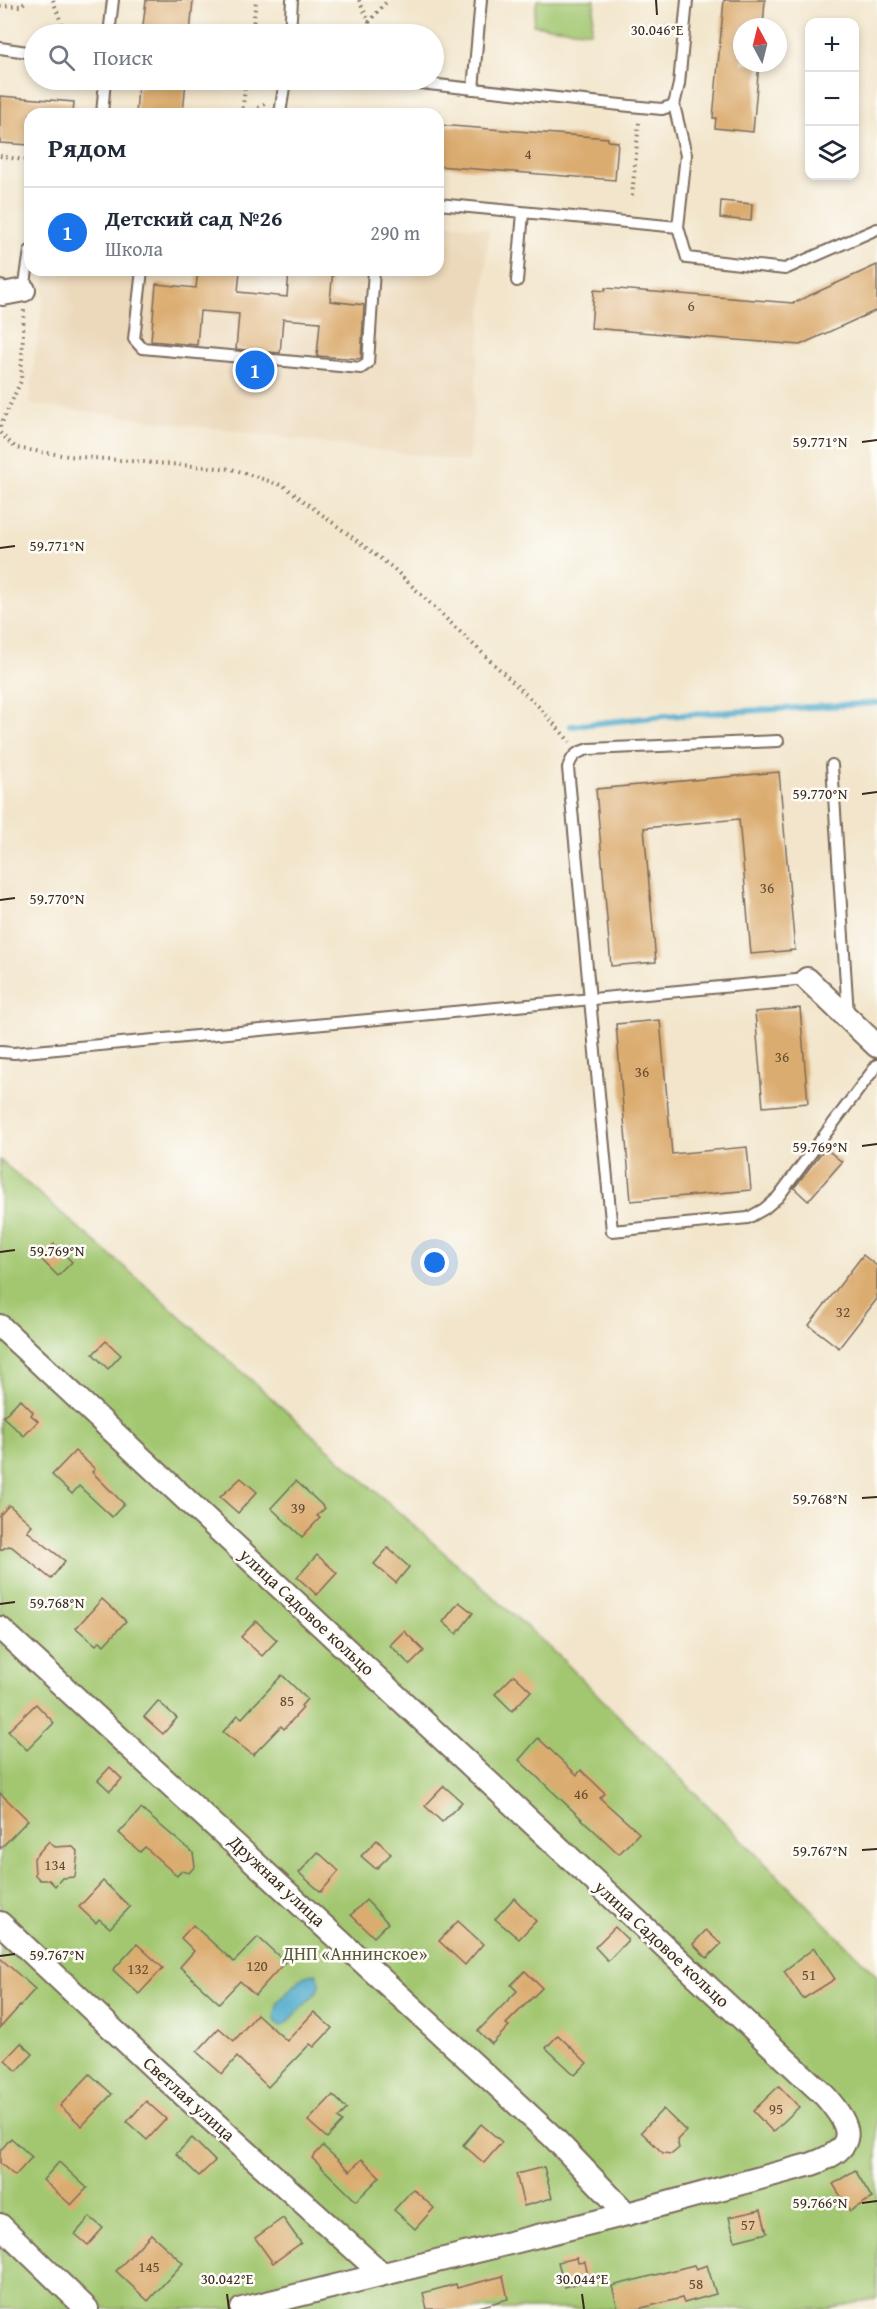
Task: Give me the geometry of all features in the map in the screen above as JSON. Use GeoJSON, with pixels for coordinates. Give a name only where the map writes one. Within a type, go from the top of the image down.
{"type":"FeatureCollection","features":[{"type":"Feature","properties":{"kind":"street"},"geometry":{"type":"LineString","coordinates":[[0,292],[3,294],[24,290]]}},
{"type":"Feature","properties":{"kind":"street"},"geometry":{"type":"LineString","coordinates":[[807,979],[877,1046]]}},
{"type":"Feature","properties":{"kind":"street","name":"улица Садовое кольцо"},"geometry":{"type":"LineString","coordinates":[[0,1326],[825,2096],[843,2116],[847,2125],[843,2144],[837,2152],[825,2160],[627,2214],[242,2309]]}},
{"type":"Feature","properties":{"kind":"street","name":"Дружная улица"},"geometry":{"type":"LineString","coordinates":[[0,1628],[553,2137],[627,2214]]}},
{"type":"Feature","properties":{"kind":"street","name":"Светлая улица"},"geometry":{"type":"LineString","coordinates":[[0,1923],[155,2069],[381,2273]]}},
{"type":"Feature","properties":{"kind":"street"},"geometry":{"type":"LineString","coordinates":[[0,2225],[87,2309]]}},
{"type":"Feature","properties":{"kind":"lane"},"geometry":{"type":"LineString","coordinates":[[110,24],[113,0]]}},
{"type":"Feature","properties":{"kind":"lane"},"geometry":{"type":"LineString","coordinates":[[291,24],[292,0]]}},
{"type":"Feature","properties":{"kind":"lane"},"geometry":{"type":"LineString","coordinates":[[473,89],[481,0]]}},
{"type":"Feature","properties":{"kind":"lane"},"geometry":{"type":"LineString","coordinates":[[687,0],[679,84],[674,105],[686,155],[678,227],[687,258],[785,268],[877,230]]}},
{"type":"Feature","properties":{"kind":"lane"},"geometry":{"type":"LineString","coordinates":[[0,48],[24,52]]}},
{"type":"Feature","properties":{"kind":"lane"},"geometry":{"type":"LineString","coordinates":[[444,86],[662,109],[674,105]]}},
{"type":"Feature","properties":{"kind":"lane"},"geometry":{"type":"LineString","coordinates":[[103,108],[104,90]]}},
{"type":"Feature","properties":{"kind":"lane"},"geometry":{"type":"LineString","coordinates":[[281,108],[284,90]]}},
{"type":"Feature","properties":{"kind":"lane"},"geometry":{"type":"LineString","coordinates":[[444,205],[678,227]]}},
{"type":"Feature","properties":{"kind":"lane"},"geometry":{"type":"LineString","coordinates":[[517,281],[523,213]]}},
{"type":"Feature","properties":{"kind":"lane"},"geometry":{"type":"LineString","coordinates":[[24,290],[26,276]]}},
{"type":"Feature","properties":{"kind":"lane"},"geometry":{"type":"LineString","coordinates":[[141,276],[134,339],[142,348],[361,368],[368,363],[374,276]]}},
{"type":"Feature","properties":{"kind":"lane"},"geometry":{"type":"LineString","coordinates":[[778,741],[589,749],[578,752],[571,758],[568,768],[612,1231],[748,1218],[764,1209],[778,1197],[877,1065]]}},
{"type":"Feature","properties":{"kind":"lane"},"geometry":{"type":"LineString","coordinates":[[832,765],[848,1018]]}},
{"type":"Feature","properties":{"kind":"lane"},"geometry":{"type":"LineString","coordinates":[[0,1052],[14,1053],[589,1001],[807,979]]}},
{"type":"Feature","properties":{"kind":"path"},"geometry":{"type":"LineString","coordinates":[[0,6],[21,6],[27,0]]}},
{"type":"Feature","properties":{"kind":"path"},"geometry":{"type":"LineString","coordinates":[[53,0],[61,24]]}},
{"type":"Feature","properties":{"kind":"path"},"geometry":{"type":"LineString","coordinates":[[253,24],[256,0]]}},
{"type":"Feature","properties":{"kind":"path"},"geometry":{"type":"LineString","coordinates":[[359,0],[369,22],[388,0]]}},
{"type":"Feature","properties":{"kind":"path"},"geometry":{"type":"LineString","coordinates":[[243,108],[245,90]]}},
{"type":"Feature","properties":{"kind":"path"},"geometry":{"type":"LineString","coordinates":[[632,196],[640,107]]}},
{"type":"Feature","properties":{"kind":"path"},"geometry":{"type":"LineString","coordinates":[[0,156],[24,160]]}},
{"type":"Feature","properties":{"kind":"path"},"geometry":{"type":"LineString","coordinates":[[0,427],[21,381],[24,290]]}},
{"type":"Feature","properties":{"kind":"path"},"geometry":{"type":"LineString","coordinates":[[0,433],[16,448],[68,456],[232,469],[284,486],[393,568],[538,706],[578,752]]}},
{"type":"Feature","properties":{"kind":"shaded area"},"geometry":{"type":"Polygon","coordinates":[[[444,224],[489,229],[469,462],[29,404],[46,276],[444,276],[444,224]]]}},
{"type":"Feature","properties":{"kind":"green space"},"geometry":{"type":"Polygon","coordinates":[[[537,0],[595,0],[591,32],[533,25],[537,0]]]}},
{"type":"Feature","properties":{"kind":"green space","name":"ДНП «Аннинское»"},"geometry":{"type":"Polygon","coordinates":[[[0,1160],[144,1284],[558,1655],[877,1976],[877,2298],[829,2309],[0,2309],[0,1160]]]}},
{"type":"Feature","properties":{"kind":"water"},"geometry":{"type":"Polygon","coordinates":[[[316,1973],[319,1984],[316,1993],[289,2021],[280,2027],[274,2018],[278,2002],[303,1977],[316,1973]]]}},
{"type":"Feature","properties":{"kind":"building"},"geometry":{"type":"Polygon","coordinates":[[[146,0],[193,0],[191,24],[143,24],[146,0]]]}},
{"type":"Feature","properties":{"kind":"building"},"geometry":{"type":"Polygon","coordinates":[[[724,0],[765,0],[764,18],[733,18],[733,72],[758,72],[753,132],[715,128],[716,118],[713,118],[724,0]]]}},
{"type":"Feature","properties":{"kind":"building"},"geometry":{"type":"Polygon","coordinates":[[[138,90],[185,90],[184,108],[136,108],[138,90]]]}},
{"type":"Feature","properties":{"kind":"building"},"geometry":{"type":"Polygon","coordinates":[[[0,96],[74,102],[74,108],[24,108],[24,145],[0,143],[0,96]]]}},
{"type":"Feature","properties":{"kind":"building"},"geometry":{"type":"Polygon","coordinates":[[[444,125],[608,138],[608,141],[618,142],[615,180],[444,166],[444,125]]]}},
{"type":"Feature","properties":{"kind":"building"},"geometry":{"type":"Polygon","coordinates":[[[721,201],[752,204],[751,221],[720,218],[721,201]]]}},
{"type":"Feature","properties":{"kind":"building"},"geometry":{"type":"Polygon","coordinates":[[[877,265],[877,310],[800,345],[591,328],[594,290],[605,291],[605,288],[793,303],[877,265]]]}},
{"type":"Feature","properties":{"kind":"building"},"geometry":{"type":"Polygon","coordinates":[[[197,276],[239,276],[238,292],[287,297],[289,276],[332,276],[330,301],[364,305],[361,359],[317,356],[320,322],[283,319],[280,353],[236,349],[239,314],[200,311],[197,345],[151,341],[156,284],[196,288],[197,276]]]}},
{"type":"Feature","properties":{"kind":"building"},"geometry":{"type":"Polygon","coordinates":[[[779,772],[795,950],[751,954],[739,819],[644,828],[656,962],[611,966],[596,789],[779,772]]]}},
{"type":"Feature","properties":{"kind":"building"},"geometry":{"type":"Polygon","coordinates":[[[800,1008],[808,1103],[763,1107],[755,1012],[800,1008]]]}},
{"type":"Feature","properties":{"kind":"building"},"geometry":{"type":"Polygon","coordinates":[[[660,1020],[672,1154],[747,1147],[751,1190],[631,1201],[616,1024],[660,1020]]]}},
{"type":"Feature","properties":{"kind":"building"},"geometry":{"type":"Polygon","coordinates":[[[825,1148],[842,1162],[808,1201],[794,1188],[825,1148]]]}},
{"type":"Feature","properties":{"kind":"building"},"geometry":{"type":"Polygon","coordinates":[[[54,1244],[72,1262],[58,1276],[40,1258],[54,1244]]]}},
{"type":"Feature","properties":{"kind":"building"},"geometry":{"type":"Polygon","coordinates":[[[863,1255],[877,1266],[877,1299],[839,1348],[809,1325],[863,1255]]]}},
{"type":"Feature","properties":{"kind":"building"},"geometry":{"type":"Polygon","coordinates":[[[106,1341],[121,1355],[108,1369],[93,1354],[106,1341]]]}},
{"type":"Feature","properties":{"kind":"building"},"geometry":{"type":"Polygon","coordinates":[[[20,1399],[33,1412],[31,1415],[38,1421],[24,1436],[3,1417],[20,1399]]]}},
{"type":"Feature","properties":{"kind":"building"},"geometry":{"type":"Polygon","coordinates":[[[75,1451],[95,1469],[92,1472],[124,1504],[112,1517],[79,1486],[72,1494],[52,1475],[75,1451]]]}},
{"type":"Feature","properties":{"kind":"building"},"geometry":{"type":"Polygon","coordinates":[[[241,1478],[257,1492],[238,1513],[220,1497],[241,1478]]]}},
{"type":"Feature","properties":{"kind":"building"},"geometry":{"type":"Polygon","coordinates":[[[296,1481],[325,1508],[317,1516],[320,1518],[302,1537],[271,1508],[296,1481]]]}},
{"type":"Feature","properties":{"kind":"building"},"geometry":{"type":"Polygon","coordinates":[[[9,1505],[32,1525],[27,1531],[65,1561],[51,1579],[12,1547],[0,1550],[0,1515],[9,1505]]]}},
{"type":"Feature","properties":{"kind":"building"},"geometry":{"type":"Polygon","coordinates":[[[388,1548],[409,1567],[396,1583],[374,1564],[388,1548]]]}},
{"type":"Feature","properties":{"kind":"building"},"geometry":{"type":"Polygon","coordinates":[[[317,1555],[337,1573],[317,1595],[297,1577],[317,1555]]]}},
{"type":"Feature","properties":{"kind":"building"},"geometry":{"type":"Polygon","coordinates":[[[102,1599],[126,1621],[104,1645],[100,1641],[96,1645],[76,1628],[102,1599]]]}},
{"type":"Feature","properties":{"kind":"building"},"geometry":{"type":"Polygon","coordinates":[[[459,1602],[473,1613],[457,1634],[443,1622],[459,1602]]]}},
{"type":"Feature","properties":{"kind":"building"},"geometry":{"type":"Polygon","coordinates":[[[256,1621],[277,1640],[262,1656],[241,1637],[256,1621]]]}},
{"type":"Feature","properties":{"kind":"building"},"geometry":{"type":"Polygon","coordinates":[[[404,1631],[424,1651],[410,1665],[390,1645],[404,1631]]]}},
{"type":"Feature","properties":{"kind":"building"},"geometry":{"type":"Polygon","coordinates":[[[282,1675],[307,1699],[301,1706],[303,1708],[284,1729],[281,1726],[253,1755],[223,1732],[238,1715],[242,1718],[282,1675]]]}},
{"type":"Feature","properties":{"kind":"building"},"geometry":{"type":"Polygon","coordinates":[[[514,1675],[531,1691],[512,1711],[495,1694],[514,1675]]]}},
{"type":"Feature","properties":{"kind":"building"},"geometry":{"type":"Polygon","coordinates":[[[158,1701],[177,1718],[163,1734],[144,1717],[158,1701]]]}},
{"type":"Feature","properties":{"kind":"building"},"geometry":{"type":"Polygon","coordinates":[[[36,1704],[54,1723],[27,1750],[8,1731],[36,1704]]]}},
{"type":"Feature","properties":{"kind":"building"},"geometry":{"type":"Polygon","coordinates":[[[538,1738],[577,1775],[581,1770],[605,1793],[600,1798],[639,1833],[619,1854],[519,1760],[538,1738]]]}},
{"type":"Feature","properties":{"kind":"building"},"geometry":{"type":"Polygon","coordinates":[[[110,1767],[122,1779],[110,1791],[98,1780],[110,1767]]]}},
{"type":"Feature","properties":{"kind":"building"},"geometry":{"type":"Polygon","coordinates":[[[444,1786],[462,1802],[442,1822],[425,1806],[444,1786]]]}},
{"type":"Feature","properties":{"kind":"building"},"geometry":{"type":"Polygon","coordinates":[[[0,1793],[28,1820],[0,1849],[0,1793]]]}},
{"type":"Feature","properties":{"kind":"building"},"geometry":{"type":"Polygon","coordinates":[[[141,1809],[193,1853],[195,1866],[189,1873],[181,1871],[177,1876],[145,1847],[140,1852],[119,1833],[141,1809]]]}},
{"type":"Feature","properties":{"kind":"building"},"geometry":{"type":"Polygon","coordinates":[[[377,1840],[391,1854],[376,1869],[361,1856],[377,1840]]]}},
{"type":"Feature","properties":{"kind":"building"},"geometry":{"type":"Polygon","coordinates":[[[49,1841],[55,1847],[72,1846],[78,1852],[75,1877],[62,1878],[55,1886],[49,1880],[40,1880],[35,1875],[34,1858],[49,1841]]]}},
{"type":"Feature","properties":{"kind":"building"},"geometry":{"type":"Polygon","coordinates":[[[318,1852],[339,1871],[321,1892],[299,1873],[318,1852]]]}},
{"type":"Feature","properties":{"kind":"building"},"geometry":{"type":"Polygon","coordinates":[[[103,1881],[130,1907],[110,1928],[99,1919],[96,1923],[79,1907],[103,1881]]]}},
{"type":"Feature","properties":{"kind":"building"},"geometry":{"type":"Polygon","coordinates":[[[514,1898],[536,1921],[519,1939],[495,1919],[514,1898]]]}},
{"type":"Feature","properties":{"kind":"building"},"geometry":{"type":"Polygon","coordinates":[[[366,1900],[388,1923],[374,1937],[351,1915],[366,1900]]]}},
{"type":"Feature","properties":{"kind":"building"},"geometry":{"type":"Polygon","coordinates":[[[458,1921],[483,1944],[465,1965],[439,1941],[458,1921]]]}},
{"type":"Feature","properties":{"kind":"building"},"geometry":{"type":"Polygon","coordinates":[[[193,1925],[234,1962],[258,1937],[285,1962],[255,1995],[240,1981],[219,2003],[180,1967],[194,1951],[181,1938],[193,1925]]]}},
{"type":"Feature","properties":{"kind":"building"},"geometry":{"type":"Polygon","coordinates":[[[615,1927],[628,1940],[608,1961],[595,1947],[615,1927]]]}},
{"type":"Feature","properties":{"kind":"building"},"geometry":{"type":"Polygon","coordinates":[[[706,1930],[721,1944],[707,1958],[693,1944],[706,1930]]]}},
{"type":"Feature","properties":{"kind":"building"},"geometry":{"type":"Polygon","coordinates":[[[137,1944],[163,1968],[139,1994],[113,1970],[137,1944]]]}},
{"type":"Feature","properties":{"kind":"building"},"geometry":{"type":"Polygon","coordinates":[[[814,1948],[835,1979],[803,1999],[784,1971],[814,1948]]]}},
{"type":"Feature","properties":{"kind":"building"},"geometry":{"type":"Polygon","coordinates":[[[0,1958],[35,1989],[0,2028],[0,1958]]]}},
{"type":"Feature","properties":{"kind":"building"},"geometry":{"type":"Polygon","coordinates":[[[525,1971],[542,1988],[506,2024],[509,2026],[492,2044],[478,2031],[517,1991],[511,1985],[525,1971]]]}},
{"type":"Feature","properties":{"kind":"building"},"geometry":{"type":"Polygon","coordinates":[[[314,2012],[332,2028],[314,2047],[310,2044],[268,2087],[237,2057],[222,2074],[197,2052],[219,2028],[234,2041],[257,2014],[287,2041],[314,2012]]]}},
{"type":"Feature","properties":{"kind":"building"},"geometry":{"type":"Polygon","coordinates":[[[558,2035],[587,2063],[575,2075],[546,2048],[558,2035]]]}},
{"type":"Feature","properties":{"kind":"building"},"geometry":{"type":"Polygon","coordinates":[[[21,2043],[33,2054],[17,2071],[5,2060],[21,2043]]]}},
{"type":"Feature","properties":{"kind":"building"},"geometry":{"type":"Polygon","coordinates":[[[90,2074],[112,2094],[82,2126],[60,2106],[90,2074]]]}},
{"type":"Feature","properties":{"kind":"building"},"geometry":{"type":"Polygon","coordinates":[[[779,2086],[799,2107],[773,2132],[753,2111],[779,2086]]]}},
{"type":"Feature","properties":{"kind":"building"},"geometry":{"type":"Polygon","coordinates":[[[333,2095],[347,2109],[338,2118],[342,2122],[327,2138],[308,2121],[333,2095]]]}},
{"type":"Feature","properties":{"kind":"building"},"geometry":{"type":"Polygon","coordinates":[[[146,2101],[166,2119],[147,2140],[127,2122],[146,2101]]]}},
{"type":"Feature","properties":{"kind":"building"},"geometry":{"type":"Polygon","coordinates":[[[663,2109],[686,2131],[677,2140],[679,2148],[672,2154],[663,2153],[641,2132],[663,2109]]]}},
{"type":"Feature","properties":{"kind":"building"},"geometry":{"type":"Polygon","coordinates":[[[481,2124],[502,2142],[484,2163],[463,2145],[481,2124]]]}},
{"type":"Feature","properties":{"kind":"building"},"geometry":{"type":"Polygon","coordinates":[[[11,2138],[32,2157],[15,2176],[0,2163],[0,2151],[11,2138]]]}},
{"type":"Feature","properties":{"kind":"building"},"geometry":{"type":"Polygon","coordinates":[[[192,2138],[215,2161],[199,2176],[176,2154],[192,2138]]]}},
{"type":"Feature","properties":{"kind":"building"},"geometry":{"type":"Polygon","coordinates":[[[323,2146],[350,2171],[362,2159],[380,2177],[356,2201],[312,2158],[323,2146]]]}},
{"type":"Feature","properties":{"kind":"building"},"geometry":{"type":"Polygon","coordinates":[[[59,2162],[87,2188],[71,2205],[43,2180],[59,2162]]]}},
{"type":"Feature","properties":{"kind":"building"},"geometry":{"type":"Polygon","coordinates":[[[544,2167],[552,2198],[524,2206],[516,2174],[544,2167]]]}},
{"type":"Feature","properties":{"kind":"building"},"geometry":{"type":"Polygon","coordinates":[[[855,2170],[872,2198],[850,2211],[833,2184],[855,2170]]]}},
{"type":"Feature","properties":{"kind":"building"},"geometry":{"type":"Polygon","coordinates":[[[413,2189],[434,2208],[415,2229],[394,2210],[413,2189]]]}},
{"type":"Feature","properties":{"kind":"building"},"geometry":{"type":"Polygon","coordinates":[[[761,2210],[767,2233],[735,2241],[729,2217],[761,2210]]]}},
{"type":"Feature","properties":{"kind":"building"},"geometry":{"type":"Polygon","coordinates":[[[90,2217],[103,2228],[88,2245],[75,2234],[90,2217]]]}},
{"type":"Feature","properties":{"kind":"building"},"geometry":{"type":"Polygon","coordinates":[[[283,2218],[301,2243],[273,2263],[255,2238],[283,2218]]]}},
{"type":"Feature","properties":{"kind":"building"},"geometry":{"type":"Polygon","coordinates":[[[151,2234],[183,2263],[148,2301],[116,2271],[151,2234]]]}},
{"type":"Feature","properties":{"kind":"building"},"geometry":{"type":"Polygon","coordinates":[[[577,2258],[578,2263],[585,2262],[589,2280],[565,2287],[558,2262],[577,2258]]]}},
{"type":"Feature","properties":{"kind":"building"},"geometry":{"type":"Polygon","coordinates":[[[694,2265],[696,2269],[707,2265],[716,2294],[684,2303],[682,2298],[638,2309],[618,2309],[612,2286],[694,2265]]]}},
{"type":"Feature","properties":{"kind":"building"},"geometry":{"type":"Polygon","coordinates":[[[503,2276],[508,2299],[472,2309],[427,2309],[423,2293],[456,2284],[457,2288],[503,2276]]]}},
{"type":"Feature","properties":{"kind":"waterway"},"geometry":{"type":"LineString","coordinates":[[571,726],[664,716],[877,703]]}},
{"type":"Feature","properties":{"kind":"place","name":"Детский сад №26"},"geometry":{"type":"Point","coordinates":[255,370]}}]}
